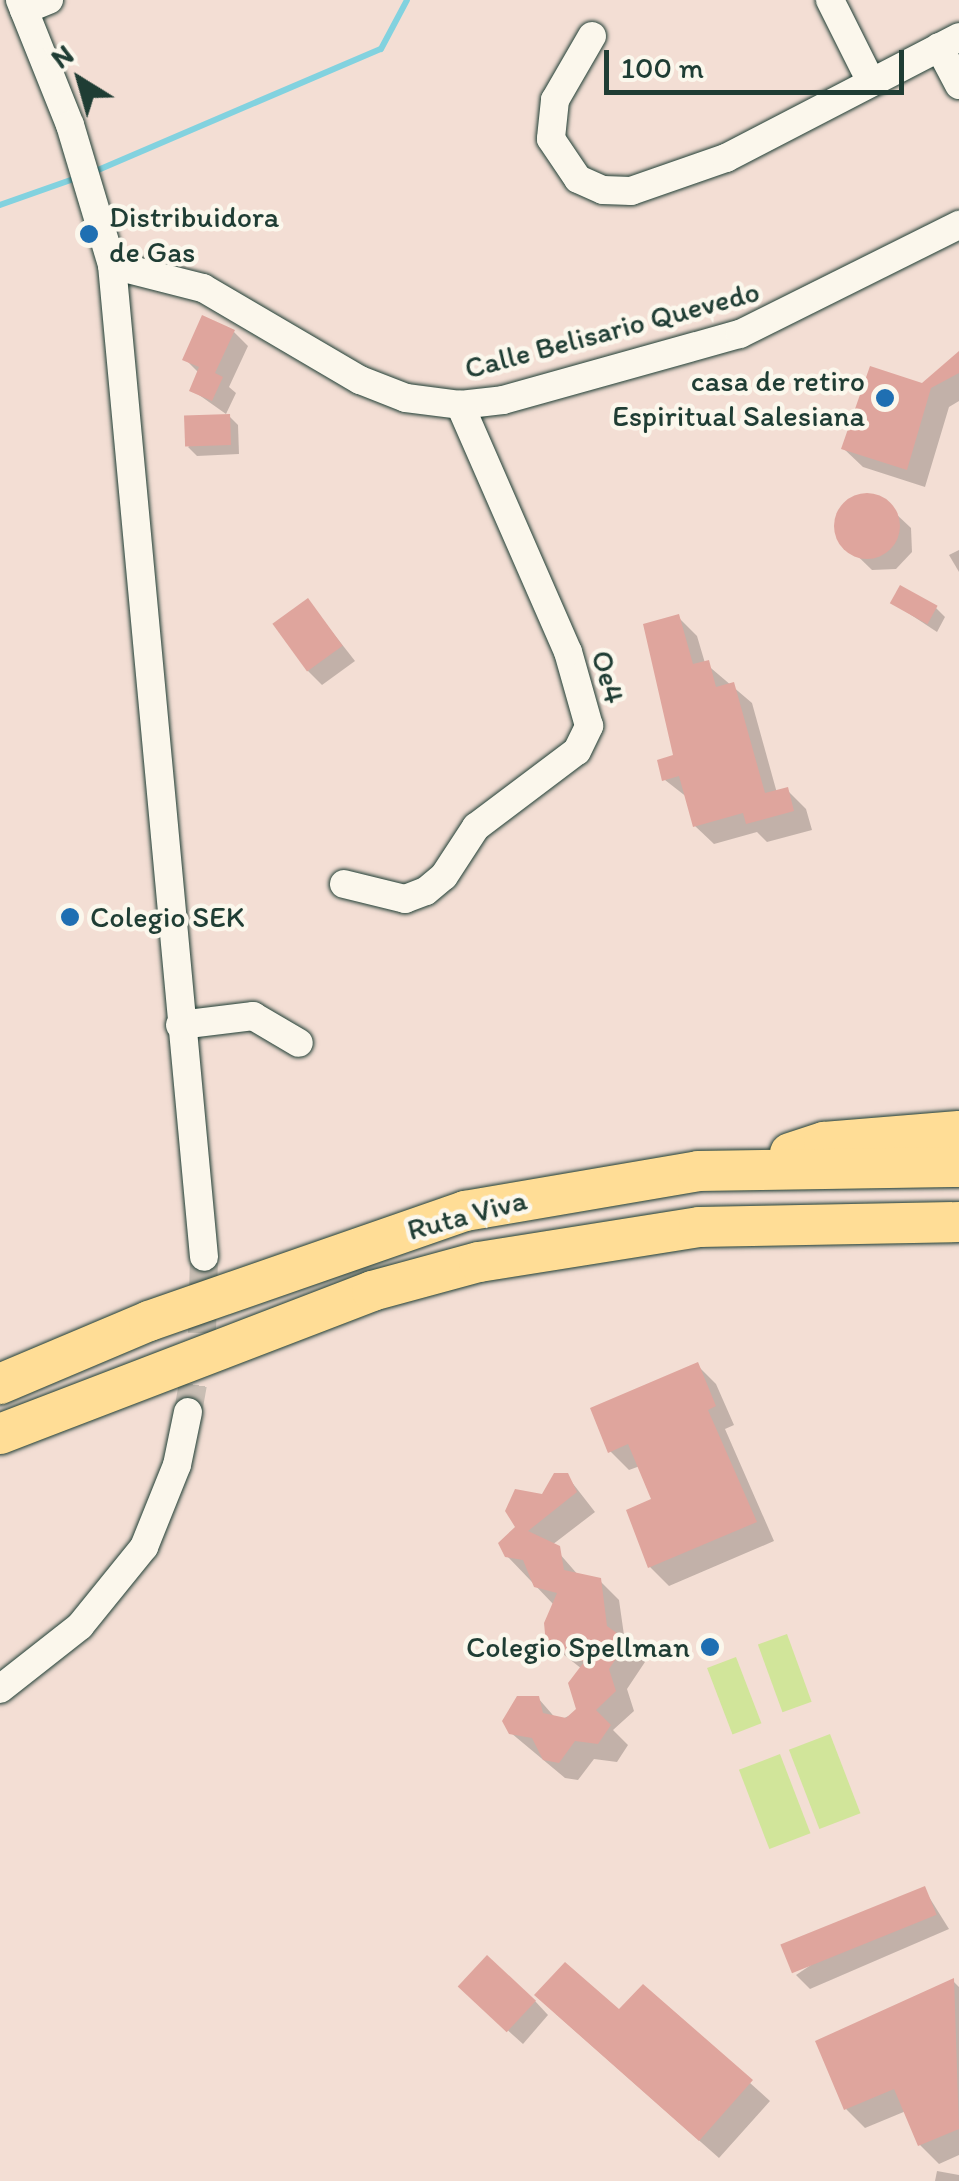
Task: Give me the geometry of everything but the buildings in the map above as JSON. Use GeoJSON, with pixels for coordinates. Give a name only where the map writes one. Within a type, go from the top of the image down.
{"type":"FeatureCollection","features":[{"type":"Feature","properties":{"kind":"highway"},"geometry":{"type":"LineString","coordinates":[[759,1168],[824,1142],[959,1131]]}},
{"type":"Feature","properties":{"kind":"highway","name":"Ruta Viva"},"geometry":{"type":"LineString","coordinates":[[0,1384],[148,1321],[465,1211],[591,1185],[759,1168],[959,1167]]}},
{"type":"Feature","properties":{"kind":"highway","name":"Ruta Viva"},"geometry":{"type":"LineString","coordinates":[[0,1434],[372,1292],[479,1262],[698,1227],[959,1222]]}},
{"type":"Feature","properties":{"kind":"highway"},"geometry":{"type":"LineString","coordinates":[[586,1246],[959,1244]]}},
{"type":"Feature","properties":{"kind":"street"},"geometry":{"type":"LineString","coordinates":[[830,0],[870,82]]}},
{"type":"Feature","properties":{"kind":"street"},"geometry":{"type":"LineString","coordinates":[[31,3],[112,265],[204,1257]]}},
{"type":"Feature","properties":{"kind":"street"},"geometry":{"type":"LineString","coordinates":[[592,36],[549,118],[561,158],[578,179],[603,190],[674,181],[949,42],[959,85]]}},
{"type":"Feature","properties":{"kind":"street","name":"Calle Belisario Quevedo"},"geometry":{"type":"LineString","coordinates":[[112,265],[203,288],[360,380],[406,398],[460,406],[503,400],[740,334],[959,225]]}},
{"type":"Feature","properties":{"kind":"street","name":"Oe4"},"geometry":{"type":"LineString","coordinates":[[344,884],[405,899],[426,891],[444,876],[476,826],[578,751],[589,726],[568,652],[460,406]]}},
{"type":"Feature","properties":{"kind":"street"},"geometry":{"type":"LineString","coordinates":[[180,1025],[253,1016],[299,1043]]}},
{"type":"Feature","properties":{"kind":"street"},"geometry":{"type":"LineString","coordinates":[[0,1689],[80,1626],[144,1547],[162,1510],[188,1412]]}},
{"type":"Feature","properties":{"kind":"green space"},"geometry":{"type":"Polygon","coordinates":[[[787,1634],[812,1702],[782,1712],[758,1645],[787,1634]]]}},
{"type":"Feature","properties":{"kind":"green space"},"geometry":{"type":"Polygon","coordinates":[[[736,1657],[761,1723],[733,1734],[707,1668],[736,1657]]]}},
{"type":"Feature","properties":{"kind":"green space"},"geometry":{"type":"Polygon","coordinates":[[[830,1734],[860,1813],[819,1829],[789,1750],[830,1734]]]}},
{"type":"Feature","properties":{"kind":"green space"},"geometry":{"type":"Polygon","coordinates":[[[780,1754],[810,1833],[769,1849],[739,1770],[780,1754]]]}},
{"type":"Feature","properties":{"kind":"waterway"},"geometry":{"type":"LineString","coordinates":[[91,173],[381,49],[407,0]]}},
{"type":"Feature","properties":{"kind":"waterway"},"geometry":{"type":"LineString","coordinates":[[0,205],[79,177]]}},
{"type":"Feature","properties":{"kind":"tunnel"},"geometry":{"type":"LineString","coordinates":[[188,1412],[202,1333],[204,1257]]}},
{"type":"Feature","properties":{"kind":"place","name":"Distribuidora de Gas"},"geometry":{"type":"Point","coordinates":[89,234]}},
{"type":"Feature","properties":{"kind":"place","name":"casa de retiro Espiritual Salesiana"},"geometry":{"type":"Point","coordinates":[885,398]}},
{"type":"Feature","properties":{"kind":"place","name":"Colegio SEK"},"geometry":{"type":"Point","coordinates":[70,917]}},
{"type":"Feature","properties":{"kind":"place","name":"Colegio Spellman"},"geometry":{"type":"Point","coordinates":[710,1647]}}]}
